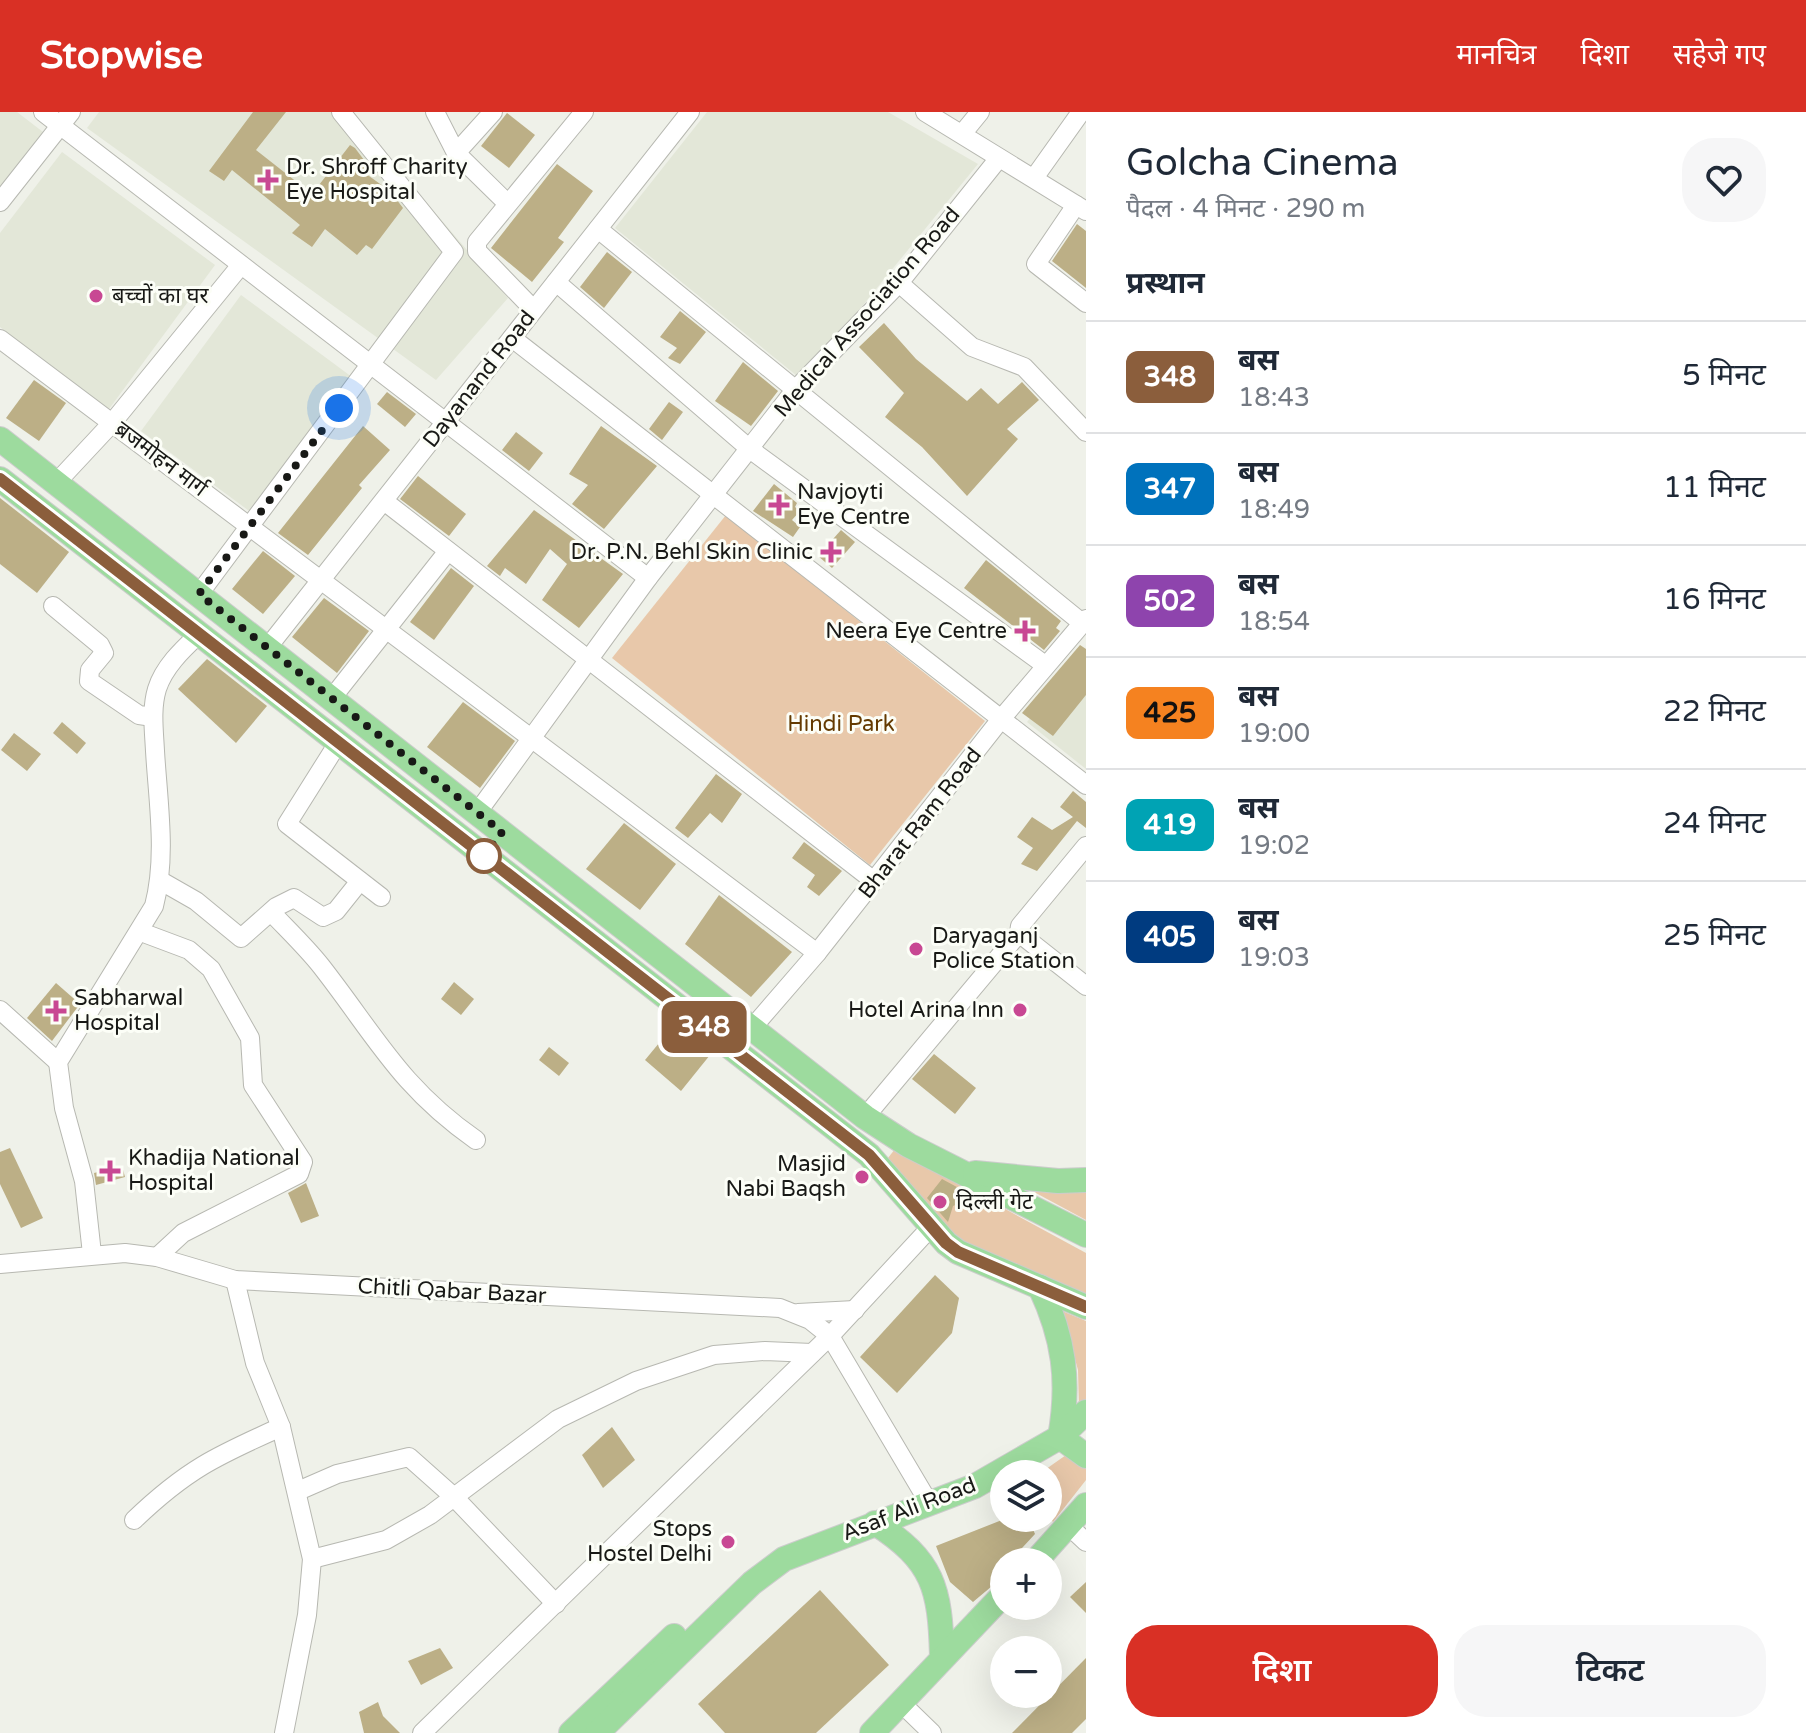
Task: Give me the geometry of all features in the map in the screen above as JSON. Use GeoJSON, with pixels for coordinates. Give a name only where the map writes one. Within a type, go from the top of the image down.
{"type":"FeatureCollection","features":[{"type":"Feature","properties":{"kind":"main road"},"geometry":{"type":"LineString","coordinates":[[0,439],[865,1117],[908,1145],[1086,1235]]}},
{"type":"Feature","properties":{"kind":"main road"},"geometry":{"type":"LineString","coordinates":[[0,479],[869,1155],[930,1228],[958,1252],[1086,1307]]}},
{"type":"Feature","properties":{"kind":"main road"},"geometry":{"type":"LineString","coordinates":[[965,1172],[1058,1181],[1086,1180]]}},
{"type":"Feature","properties":{"kind":"main road"},"geometry":{"type":"LineString","coordinates":[[1040,1287],[1056,1322],[1066,1360],[1067,1399],[1060,1437],[1086,1456]]}},
{"type":"Feature","properties":{"kind":"main road","name":"Asaf Ali Road"},"geometry":{"type":"LineString","coordinates":[[597,1733],[752,1583],[784,1559],[807,1547],[975,1486],[1060,1437],[1086,1412]]}},
{"type":"Feature","properties":{"kind":"main road"},"geometry":{"type":"LineString","coordinates":[[1051,1548],[1080,1522]]}},
{"type":"Feature","properties":{"kind":"main road"},"geometry":{"type":"LineString","coordinates":[[875,1523],[908,1544],[926,1566],[941,1619],[942,1656]]}},
{"type":"Feature","properties":{"kind":"main road","name":"Asaf Ali Road"},"geometry":{"type":"LineString","coordinates":[[571,1733],[759,1557],[778,1545],[807,1547]]}},
{"type":"Feature","properties":{"kind":"main road"},"geometry":{"type":"LineString","coordinates":[[872,1733],[990,1608]]}},
{"type":"Feature","properties":{"kind":"street"},"geometry":{"type":"LineString","coordinates":[[43,112],[66,119],[241,265],[648,578]]}},
{"type":"Feature","properties":{"kind":"street"},"geometry":{"type":"LineString","coordinates":[[199,594],[454,252],[341,112]]}},
{"type":"Feature","properties":{"kind":"street"},"geometry":{"type":"LineString","coordinates":[[435,112],[456,153],[507,203]]}},
{"type":"Feature","properties":{"kind":"street"},"geometry":{"type":"LineString","coordinates":[[456,153],[493,112]]}},
{"type":"Feature","properties":{"kind":"street"},"geometry":{"type":"LineString","coordinates":[[533,309],[475,247],[507,203],[584,112]]}},
{"type":"Feature","properties":{"kind":"street","name":"Dayanand Road"},"geometry":{"type":"LineString","coordinates":[[268,647],[690,112]]}},
{"type":"Feature","properties":{"kind":"street"},"geometry":{"type":"LineString","coordinates":[[925,112],[1081,208],[1036,264],[1086,303]]}},
{"type":"Feature","properties":{"kind":"street"},"geometry":{"type":"LineString","coordinates":[[962,134],[980,112]]}},
{"type":"Feature","properties":{"kind":"street"},"geometry":{"type":"LineString","coordinates":[[1034,178],[1081,112]]}},
{"type":"Feature","properties":{"kind":"street"},"geometry":{"type":"LineString","coordinates":[[0,202],[66,119]]}},
{"type":"Feature","properties":{"kind":"street","name":"Medical Association Road"},"geometry":{"type":"LineString","coordinates":[[477,813],[712,494],[751,450],[795,390],[899,283],[999,158]]}},
{"type":"Feature","properties":{"kind":"street"},"geometry":{"type":"LineString","coordinates":[[598,229],[1083,620]]}},
{"type":"Feature","properties":{"kind":"street"},"geometry":{"type":"LineString","coordinates":[[56,483],[112,423],[241,265]]}},
{"type":"Feature","properties":{"kind":"street"},"geometry":{"type":"LineString","coordinates":[[556,282],[751,450],[1045,665]]}},
{"type":"Feature","properties":{"kind":"street"},"geometry":{"type":"LineString","coordinates":[[899,283],[972,347],[1024,367],[1086,432]]}},
{"type":"Feature","properties":{"kind":"street"},"geometry":{"type":"LineString","coordinates":[[512,338],[1086,785]]}},
{"type":"Feature","properties":{"kind":"street","name":"ब्रजमोहन मार्ग"},"geometry":{"type":"LineString","coordinates":[[0,339],[817,953]]}},
{"type":"Feature","properties":{"kind":"street"},"geometry":{"type":"LineString","coordinates":[[384,501],[874,881]]}},
{"type":"Feature","properties":{"kind":"street"},"geometry":{"type":"LineString","coordinates":[[332,698],[448,551]]}},
{"type":"Feature","properties":{"kind":"street"},"geometry":{"type":"LineString","coordinates":[[53,606],[100,645],[104,653],[90,670],[89,681],[139,715],[153,717]]}},
{"type":"Feature","properties":{"kind":"street","name":"Bharat Ram Road"},"geometry":{"type":"LineString","coordinates":[[753,1027],[817,953],[1083,620]]}},
{"type":"Feature","properties":{"kind":"street"},"geometry":{"type":"LineString","coordinates":[[92,1254],[84,1181],[64,1108],[58,1062],[73,1033],[141,932],[161,881],[153,717],[157,689],[166,671],[198,635]]}},
{"type":"Feature","properties":{"kind":"street"},"geometry":{"type":"LineString","coordinates":[[338,743],[287,824],[381,897]]}},
{"type":"Feature","properties":{"kind":"street"},"geometry":{"type":"LineString","coordinates":[[865,1117],[1019,933],[1020,926],[1086,846]]}},
{"type":"Feature","properties":{"kind":"street"},"geometry":{"type":"LineString","coordinates":[[161,881],[196,901],[241,938],[271,912],[294,898],[323,917],[336,911],[360,881]]}},
{"type":"Feature","properties":{"kind":"street"},"geometry":{"type":"LineString","coordinates":[[271,912],[321,965],[400,1074],[443,1117],[476,1140]]}},
{"type":"Feature","properties":{"kind":"street"},"geometry":{"type":"LineString","coordinates":[[141,932],[189,950],[211,969],[250,1038],[253,1085],[303,1162],[299,1174],[183,1233],[157,1257]]}},
{"type":"Feature","properties":{"kind":"street"},"geometry":{"type":"LineString","coordinates":[[1019,933],[1086,986]]}},
{"type":"Feature","properties":{"kind":"street"},"geometry":{"type":"LineString","coordinates":[[0,1010],[58,1062]]}},
{"type":"Feature","properties":{"kind":"street"},"geometry":{"type":"LineString","coordinates":[[422,1733],[830,1336],[930,1228]]}},
{"type":"Feature","properties":{"kind":"street","name":"Chitli Qabar Bazar"},"geometry":{"type":"LineString","coordinates":[[0,1264],[92,1254],[157,1257],[235,1280],[751,1305],[795,1313],[830,1336],[929,1503]]}},
{"type":"Feature","properties":{"kind":"street"},"geometry":{"type":"LineString","coordinates":[[235,1280],[255,1363],[281,1427],[312,1559],[307,1615],[284,1733]]}},
{"type":"Feature","properties":{"kind":"street"},"geometry":{"type":"LineString","coordinates":[[795,1313],[855,1310]]}},
{"type":"Feature","properties":{"kind":"street"},"geometry":{"type":"LineString","coordinates":[[312,1559],[386,1540],[454,1497],[558,1419],[636,1381],[714,1355],[765,1351],[812,1353]]}},
{"type":"Feature","properties":{"kind":"street"},"geometry":{"type":"LineString","coordinates":[[134,1520],[173,1482],[210,1458],[281,1427]]}},
{"type":"Feature","properties":{"kind":"street"},"geometry":{"type":"LineString","coordinates":[[298,1491],[337,1474],[409,1457],[454,1497],[556,1604]]}},
{"type":"Feature","properties":{"kind":"street"},"geometry":{"type":"LineString","coordinates":[[900,1702],[932,1733]]}},
{"type":"Feature","properties":{"kind":"shaded area"},"geometry":{"type":"Polygon","coordinates":[[[0,112],[17,112],[43,132],[0,188],[0,112]]]}},
{"type":"Feature","properties":{"kind":"shaded area"},"geometry":{"type":"Polygon","coordinates":[[[99,112],[349,112],[508,298],[436,380],[87,128],[99,112]]]}},
{"type":"Feature","properties":{"kind":"shaded area"},"geometry":{"type":"Polygon","coordinates":[[[707,112],[888,112],[978,164],[802,380],[615,228],[707,112]]]}},
{"type":"Feature","properties":{"kind":"shaded area","name":"बच्चों का घर"},"geometry":{"type":"Polygon","coordinates":[[[62,152],[215,265],[109,409],[0,327],[0,233],[62,152]]]}},
{"type":"Feature","properties":{"kind":"shaded area"},"geometry":{"type":"Polygon","coordinates":[[[241,295],[356,380],[256,516],[141,431],[241,295]]]}},
{"type":"Feature","properties":{"kind":"shaded area"},"geometry":{"type":"Polygon","coordinates":[[[1086,651],[1086,769],[1027,722],[1086,651]]]}},
{"type":"Feature","properties":{"kind":"green space","name":"Hindi Park"},"geometry":{"type":"Polygon","coordinates":[[[726,515],[985,721],[870,865],[612,658],[726,515]]]}},
{"type":"Feature","properties":{"kind":"green space"},"geometry":{"type":"Polygon","coordinates":[[[895,1149],[1086,1253],[1086,1298],[951,1241],[888,1158],[895,1149]]]}},
{"type":"Feature","properties":{"kind":"green space"},"geometry":{"type":"Polygon","coordinates":[[[1086,1183],[1086,1220],[1034,1192],[1086,1183]]]}},
{"type":"Feature","properties":{"kind":"green space"},"geometry":{"type":"Polygon","coordinates":[[[1062,1311],[1086,1321],[1086,1400],[1079,1407],[1078,1370],[1062,1311]]]}},
{"type":"Feature","properties":{"kind":"green space"},"geometry":{"type":"Polygon","coordinates":[[[1086,1441],[1086,1480],[1062,1511],[1062,1460],[1059,1460],[1086,1441]]]}},
{"type":"Feature","properties":{"kind":"building"},"geometry":{"type":"Polygon","coordinates":[[[253,112],[286,112],[256,150],[312,194],[350,145],[355,148],[367,164],[362,171],[390,191],[403,208],[372,249],[366,245],[357,255],[325,229],[312,247],[292,233],[300,225],[232,170],[224,181],[209,171],[253,112]]]}},
{"type":"Feature","properties":{"kind":"building"},"geometry":{"type":"Polygon","coordinates":[[[507,113],[535,135],[509,168],[481,146],[507,113]]]}},
{"type":"Feature","properties":{"kind":"building"},"geometry":{"type":"Polygon","coordinates":[[[557,164],[593,191],[558,238],[564,242],[532,282],[491,248],[557,164]]]}},
{"type":"Feature","properties":{"kind":"building"},"geometry":{"type":"Polygon","coordinates":[[[1077,224],[1086,231],[1086,288],[1052,261],[1077,224]]]}},
{"type":"Feature","properties":{"kind":"building"},"geometry":{"type":"Polygon","coordinates":[[[607,252],[632,272],[604,308],[580,287],[607,252]]]}},
{"type":"Feature","properties":{"kind":"building"},"geometry":{"type":"Polygon","coordinates":[[[680,311],[706,332],[680,364],[668,358],[677,348],[660,337],[680,311]]]}},
{"type":"Feature","properties":{"kind":"building"},"geometry":{"type":"Polygon","coordinates":[[[884,323],[916,359],[967,401],[981,388],[998,404],[1022,382],[1039,400],[1007,429],[1018,439],[967,496],[922,447],[885,417],[904,393],[859,347],[884,323]]]}},
{"type":"Feature","properties":{"kind":"building"},"geometry":{"type":"Polygon","coordinates":[[[743,362],[778,391],[751,426],[715,401],[743,362]]]}},
{"type":"Feature","properties":{"kind":"building"},"geometry":{"type":"Polygon","coordinates":[[[34,380],[66,403],[39,441],[6,418],[34,380]]]}},
{"type":"Feature","properties":{"kind":"building"},"geometry":{"type":"Polygon","coordinates":[[[387,392],[416,414],[405,427],[377,404],[387,392]]]}},
{"type":"Feature","properties":{"kind":"building"},"geometry":{"type":"Polygon","coordinates":[[[669,402],[683,412],[662,440],[649,429],[669,402]]]}},
{"type":"Feature","properties":{"kind":"building"},"geometry":{"type":"Polygon","coordinates":[[[363,426],[390,450],[359,485],[362,488],[308,555],[278,533],[363,426]]]}},
{"type":"Feature","properties":{"kind":"building"},"geometry":{"type":"Polygon","coordinates":[[[601,426],[657,466],[604,529],[572,504],[588,485],[569,474],[601,426]]]}},
{"type":"Feature","properties":{"kind":"building"},"geometry":{"type":"Polygon","coordinates":[[[516,432],[543,453],[529,471],[502,450],[516,432]]]}},
{"type":"Feature","properties":{"kind":"building"},"geometry":{"type":"Polygon","coordinates":[[[418,476],[466,514],[449,536],[400,499],[418,476]]]}},
{"type":"Feature","properties":{"kind":"building"},"geometry":{"type":"Polygon","coordinates":[[[774,484],[797,503],[795,507],[800,511],[792,520],[800,527],[793,537],[753,511],[774,484]]]}},
{"type":"Feature","properties":{"kind":"building"},"geometry":{"type":"Polygon","coordinates":[[[0,498],[69,552],[37,593],[0,564],[0,498]]]}},
{"type":"Feature","properties":{"kind":"building"},"geometry":{"type":"Polygon","coordinates":[[[534,510],[623,574],[579,628],[542,600],[567,564],[550,549],[526,584],[505,568],[500,576],[487,566],[534,510]]]}},
{"type":"Feature","properties":{"kind":"building"},"geometry":{"type":"Polygon","coordinates":[[[841,530],[855,542],[832,568],[818,556],[841,530]]]}},
{"type":"Feature","properties":{"kind":"building"},"geometry":{"type":"Polygon","coordinates":[[[263,551],[295,576],[263,614],[232,589],[263,551]]]}},
{"type":"Feature","properties":{"kind":"building"},"geometry":{"type":"Polygon","coordinates":[[[986,560],[1061,621],[1056,628],[1060,631],[1044,650],[964,588],[986,560]]]}},
{"type":"Feature","properties":{"kind":"building"},"geometry":{"type":"Polygon","coordinates":[[[451,568],[474,586],[434,640],[410,622],[451,568]]]}},
{"type":"Feature","properties":{"kind":"building"},"geometry":{"type":"Polygon","coordinates":[[[324,598],[369,631],[337,673],[292,637],[324,598]]]}},
{"type":"Feature","properties":{"kind":"building"},"geometry":{"type":"Polygon","coordinates":[[[1080,645],[1086,649],[1086,695],[1053,736],[1022,713],[1080,645]]]}},
{"type":"Feature","properties":{"kind":"building"},"geometry":{"type":"Polygon","coordinates":[[[207,659],[267,706],[236,743],[178,689],[207,659]]]}},
{"type":"Feature","properties":{"kind":"building"},"geometry":{"type":"Polygon","coordinates":[[[463,702],[515,741],[480,788],[427,747],[463,702]]]}},
{"type":"Feature","properties":{"kind":"building"},"geometry":{"type":"Polygon","coordinates":[[[62,722],[86,743],[77,754],[53,733],[62,722]]]}},
{"type":"Feature","properties":{"kind":"building"},"geometry":{"type":"Polygon","coordinates":[[[14,733],[41,754],[27,771],[1,750],[14,733]]]}},
{"type":"Feature","properties":{"kind":"building"},"geometry":{"type":"Polygon","coordinates":[[[716,774],[742,794],[722,823],[710,813],[688,838],[675,828],[716,774]]]}},
{"type":"Feature","properties":{"kind":"building"},"geometry":{"type":"Polygon","coordinates":[[[1073,791],[1086,802],[1086,828],[1077,821],[1037,871],[1021,864],[1033,848],[1017,837],[1032,817],[1052,830],[1073,817],[1060,807],[1073,791]]]}},
{"type":"Feature","properties":{"kind":"building"},"geometry":{"type":"Polygon","coordinates":[[[624,823],[676,864],[640,910],[586,869],[624,823]]]}},
{"type":"Feature","properties":{"kind":"building"},"geometry":{"type":"Polygon","coordinates":[[[804,842],[842,871],[819,896],[807,887],[815,875],[792,858],[804,842]]]}},
{"type":"Feature","properties":{"kind":"building"},"geometry":{"type":"Polygon","coordinates":[[[719,895],[792,952],[751,997],[685,944],[719,895]]]}},
{"type":"Feature","properties":{"kind":"building"},"geometry":{"type":"Polygon","coordinates":[[[454,982],[474,999],[461,1015],[441,999],[454,982]]]}},
{"type":"Feature","properties":{"kind":"building"},"geometry":{"type":"Polygon","coordinates":[[[56,983],[80,1004],[52,1041],[27,1018],[56,983]]]}},
{"type":"Feature","properties":{"kind":"building"},"geometry":{"type":"Polygon","coordinates":[[[674,1025],[710,1055],[681,1091],[645,1060],[674,1025]]]}},
{"type":"Feature","properties":{"kind":"building"},"geometry":{"type":"Polygon","coordinates":[[[549,1047],[569,1063],[559,1076],[539,1060],[549,1047]]]}},
{"type":"Feature","properties":{"kind":"building"},"geometry":{"type":"Polygon","coordinates":[[[934,1054],[976,1088],[955,1114],[912,1079],[934,1054]]]}},
{"type":"Feature","properties":{"kind":"building"},"geometry":{"type":"Polygon","coordinates":[[[10,1148],[43,1218],[21,1228],[0,1184],[0,1152],[10,1148]]]}},
{"type":"Feature","properties":{"kind":"building"},"geometry":{"type":"Polygon","coordinates":[[[122,1166],[125,1177],[96,1185],[94,1173],[122,1166]]]}},
{"type":"Feature","properties":{"kind":"building","name":"दिल्ली गेट"},"geometry":{"type":"Polygon","coordinates":[[[942,1179],[968,1193],[965,1201],[953,1206],[948,1222],[927,1198],[942,1179]]]}},
{"type":"Feature","properties":{"kind":"building"},"geometry":{"type":"Polygon","coordinates":[[[306,1183],[319,1216],[301,1223],[288,1193],[306,1183]]]}},
{"type":"Feature","properties":{"kind":"building"},"geometry":{"type":"Polygon","coordinates":[[[935,1275],[959,1298],[952,1333],[897,1393],[860,1357],[935,1275]]]}},
{"type":"Feature","properties":{"kind":"building"},"geometry":{"type":"Polygon","coordinates":[[[612,1427],[635,1460],[603,1488],[582,1455],[612,1427]]]}},
{"type":"Feature","properties":{"kind":"building"},"geometry":{"type":"Polygon","coordinates":[[[990,1525],[990,1532],[1035,1534],[1022,1548],[990,1548],[990,1588],[973,1602],[950,1582],[936,1546],[990,1525]]]}},
{"type":"Feature","properties":{"kind":"building"},"geometry":{"type":"Polygon","coordinates":[[[1086,1582],[1086,1613],[1070,1597],[1086,1582]]]}},
{"type":"Feature","properties":{"kind":"building"},"geometry":{"type":"Polygon","coordinates":[[[820,1590],[889,1665],[816,1733],[725,1733],[698,1704],[820,1590]]]}},
{"type":"Feature","properties":{"kind":"building"},"geometry":{"type":"Polygon","coordinates":[[[440,1648],[453,1668],[421,1685],[408,1661],[440,1648]]]}},
{"type":"Feature","properties":{"kind":"building"},"geometry":{"type":"Polygon","coordinates":[[[1086,1658],[1086,1719],[1072,1733],[1012,1733],[1037,1708],[1062,1708],[1062,1682],[1086,1658]]]}},
{"type":"Feature","properties":{"kind":"building"},"geometry":{"type":"Polygon","coordinates":[[[378,1702],[383,1716],[400,1733],[364,1733],[359,1712],[378,1702]]]}},
{"type":"Feature","properties":{"kind":"bus line","name":"348"},"geometry":{"type":"LineString","coordinates":[[0,479],[869,1155],[946,1243],[958,1252],[1086,1307]]}},
{"type":"Feature","properties":{"kind":"place","name":"Dr. Shroff Charity Eye Hospital"},"geometry":{"type":"Point","coordinates":[268,180]}},
{"type":"Feature","properties":{"kind":"place","name":"बच्चों का घर"},"geometry":{"type":"Point","coordinates":[96,296]}},
{"type":"Feature","properties":{"kind":"place","name":"Navjoyti Eye Centre"},"geometry":{"type":"Point","coordinates":[779,505]}},
{"type":"Feature","properties":{"kind":"place","name":"Dr. P.N. Behl Skin Clinic"},"geometry":{"type":"Point","coordinates":[831,552]}},
{"type":"Feature","properties":{"kind":"place","name":"Neera Eye Centre"},"geometry":{"type":"Point","coordinates":[1025,631]}},
{"type":"Feature","properties":{"kind":"place","name":"Daryaganj Police Station"},"geometry":{"type":"Point","coordinates":[916,949]}},
{"type":"Feature","properties":{"kind":"place","name":"Hotel Arina Inn"},"geometry":{"type":"Point","coordinates":[1020,1010]}},
{"type":"Feature","properties":{"kind":"place","name":"Sabharwal Hospital"},"geometry":{"type":"Point","coordinates":[56,1011]}},
{"type":"Feature","properties":{"kind":"place","name":"Khadija National Hospital"},"geometry":{"type":"Point","coordinates":[110,1171]}},
{"type":"Feature","properties":{"kind":"place","name":"Masjid Nabi Baqsh"},"geometry":{"type":"Point","coordinates":[862,1177]}},
{"type":"Feature","properties":{"kind":"place","name":"दिल्ली गेट"},"geometry":{"type":"Point","coordinates":[940,1202]}},
{"type":"Feature","properties":{"kind":"place","name":"Stops Hostel Delhi"},"geometry":{"type":"Point","coordinates":[728,1542]}},
{"type":"Feature","properties":{"kind":"route"},"geometry":{"type":"LineString","coordinates":[[339,408],[199,594],[502,832],[484,856]]}}]}
